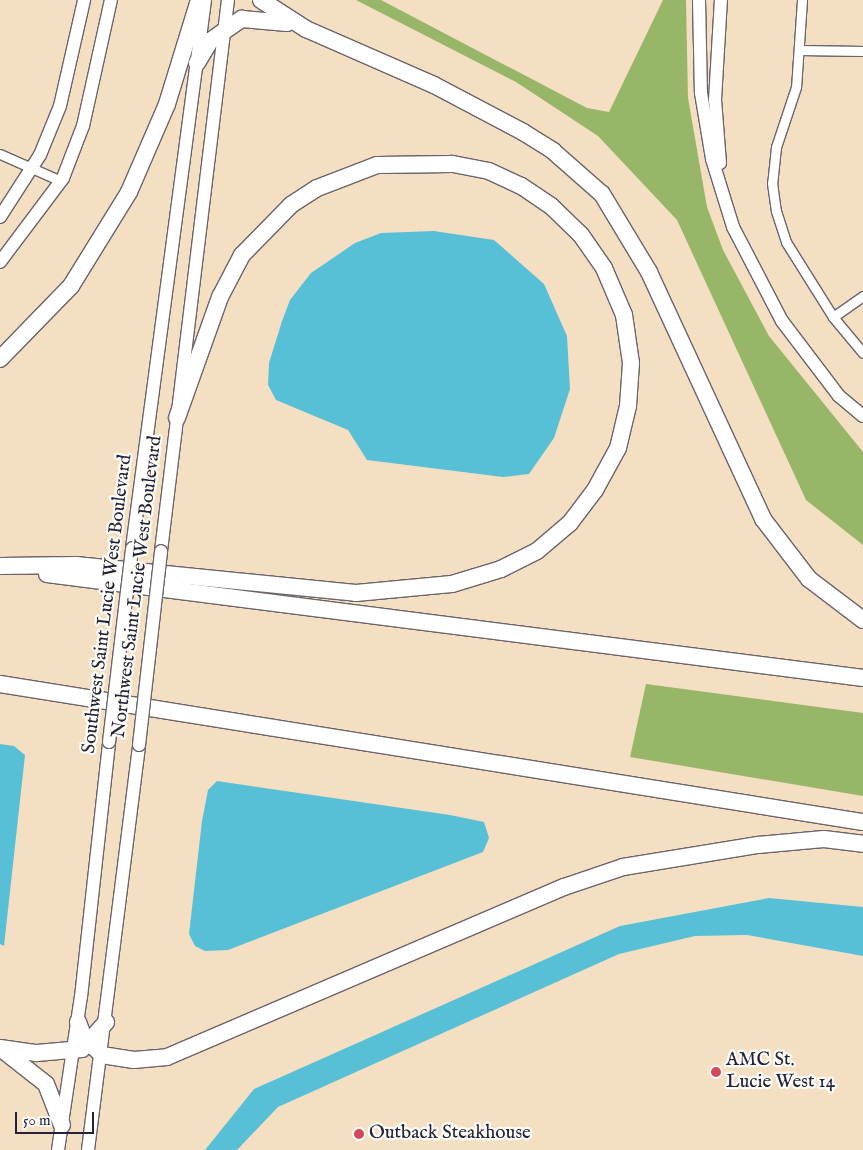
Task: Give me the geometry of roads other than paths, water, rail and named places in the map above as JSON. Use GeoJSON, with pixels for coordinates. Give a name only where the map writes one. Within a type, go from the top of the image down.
{"type":"FeatureCollection","features":[{"type":"Feature","properties":{"kind":"highway"},"geometry":{"type":"LineString","coordinates":[[0,359],[71,286],[129,192],[167,104],[199,0]]}},
{"type":"Feature","properties":{"kind":"highway"},"geometry":{"type":"LineString","coordinates":[[260,0],[306,29],[434,85],[523,132],[554,151],[602,194],[642,257],[763,519],[809,579],[863,620]]}},
{"type":"Feature","properties":{"kind":"highway"},"geometry":{"type":"LineString","coordinates":[[197,63],[225,29],[258,18],[306,29]]}},
{"type":"Feature","properties":{"kind":"highway"},"geometry":{"type":"LineString","coordinates":[[0,567],[76,565],[356,593],[452,584],[501,569],[537,550],[570,524],[595,490],[618,448],[628,406],[631,363],[624,315],[604,268],[581,235],[551,206],[521,186],[489,171],[452,164],[377,165],[317,188],[291,205],[242,255],[220,297],[177,418]]}},
{"type":"Feature","properties":{"kind":"highway"},"geometry":{"type":"LineString","coordinates":[[0,567],[863,678]]}},
{"type":"Feature","properties":{"kind":"highway"},"geometry":{"type":"LineString","coordinates":[[0,684],[863,822]]}},
{"type":"Feature","properties":{"kind":"highway"},"geometry":{"type":"LineString","coordinates":[[0,1048],[95,1050],[134,1060],[167,1057],[564,887],[623,867],[758,844],[824,839],[863,844]]}},
{"type":"Feature","properties":{"kind":"highway"},"geometry":{"type":"LineString","coordinates":[[78,1022],[95,1050]]}},
{"type":"Feature","properties":{"kind":"highway"},"geometry":{"type":"LineString","coordinates":[[95,1050],[106,1022]]}},
{"type":"Feature","properties":{"kind":"highway"},"geometry":{"type":"LineString","coordinates":[[0,1048],[46,1084],[62,1126]]}},
{"type":"Feature","properties":{"kind":"main road"},"geometry":{"type":"LineString","coordinates":[[0,217],[32,168],[60,106],[84,0]]}},
{"type":"Feature","properties":{"kind":"main road"},"geometry":{"type":"LineString","coordinates":[[0,262],[61,181],[83,126],[111,0]]}},
{"type":"Feature","properties":{"kind":"main road","name":"Southwest Saint Lucie West Boulevard"},"geometry":{"type":"LineString","coordinates":[[58,1150],[78,1022],[132,548],[205,0]]}},
{"type":"Feature","properties":{"kind":"main road","name":"Northwest Saint Lucie West Boulevard"},"geometry":{"type":"LineString","coordinates":[[106,1022],[228,0]]}},
{"type":"Feature","properties":{"kind":"main road"},"geometry":{"type":"LineString","coordinates":[[699,0],[701,93],[712,159],[733,227],[782,321],[839,396],[863,416]]}},
{"type":"Feature","properties":{"kind":"main road"},"geometry":{"type":"LineString","coordinates":[[721,0],[715,100],[720,166],[733,227]]}},
{"type":"Feature","properties":{"kind":"main road"},"geometry":{"type":"LineString","coordinates":[[88,1150],[95,1050]]}},
{"type":"Feature","properties":{"kind":"street"},"geometry":{"type":"LineString","coordinates":[[802,0],[796,87],[776,147],[772,183],[786,242],[833,317],[863,353]]}},
{"type":"Feature","properties":{"kind":"street"},"geometry":{"type":"LineString","coordinates":[[800,50],[863,51]]}},
{"type":"Feature","properties":{"kind":"street"},"geometry":{"type":"LineString","coordinates":[[0,154],[61,181]]}},
{"type":"Feature","properties":{"kind":"street"},"geometry":{"type":"LineString","coordinates":[[833,317],[863,296]]}},
{"type":"Feature","properties":{"kind":"water"},"geometry":{"type":"Polygon","coordinates":[[[434,231],[494,240],[544,284],[567,336],[570,389],[554,438],[529,474],[503,477],[367,460],[348,430],[276,400],[268,385],[269,363],[290,300],[311,273],[355,243],[381,233],[434,231]]]}},
{"type":"Feature","properties":{"kind":"water"},"geometry":{"type":"Polygon","coordinates":[[[0,744],[14,746],[25,755],[4,946],[0,944],[0,744]]]}},
{"type":"Feature","properties":{"kind":"water"},"geometry":{"type":"Polygon","coordinates":[[[217,781],[450,815],[484,822],[489,838],[483,852],[228,950],[205,951],[195,946],[189,934],[202,821],[208,790],[217,781]]]}},
{"type":"Feature","properties":{"kind":"water"},"geometry":{"type":"Polygon","coordinates":[[[769,898],[863,907],[863,956],[747,935],[695,936],[619,954],[278,1107],[237,1150],[205,1150],[254,1089],[620,926],[769,898]]]}},
{"type":"Feature","properties":{"kind":"place","name":"AMC St. Lucie West 14"},"geometry":{"type":"Point","coordinates":[716,1072]}},
{"type":"Feature","properties":{"kind":"place","name":"Outback Steakhouse"},"geometry":{"type":"Point","coordinates":[359,1134]}}]}
